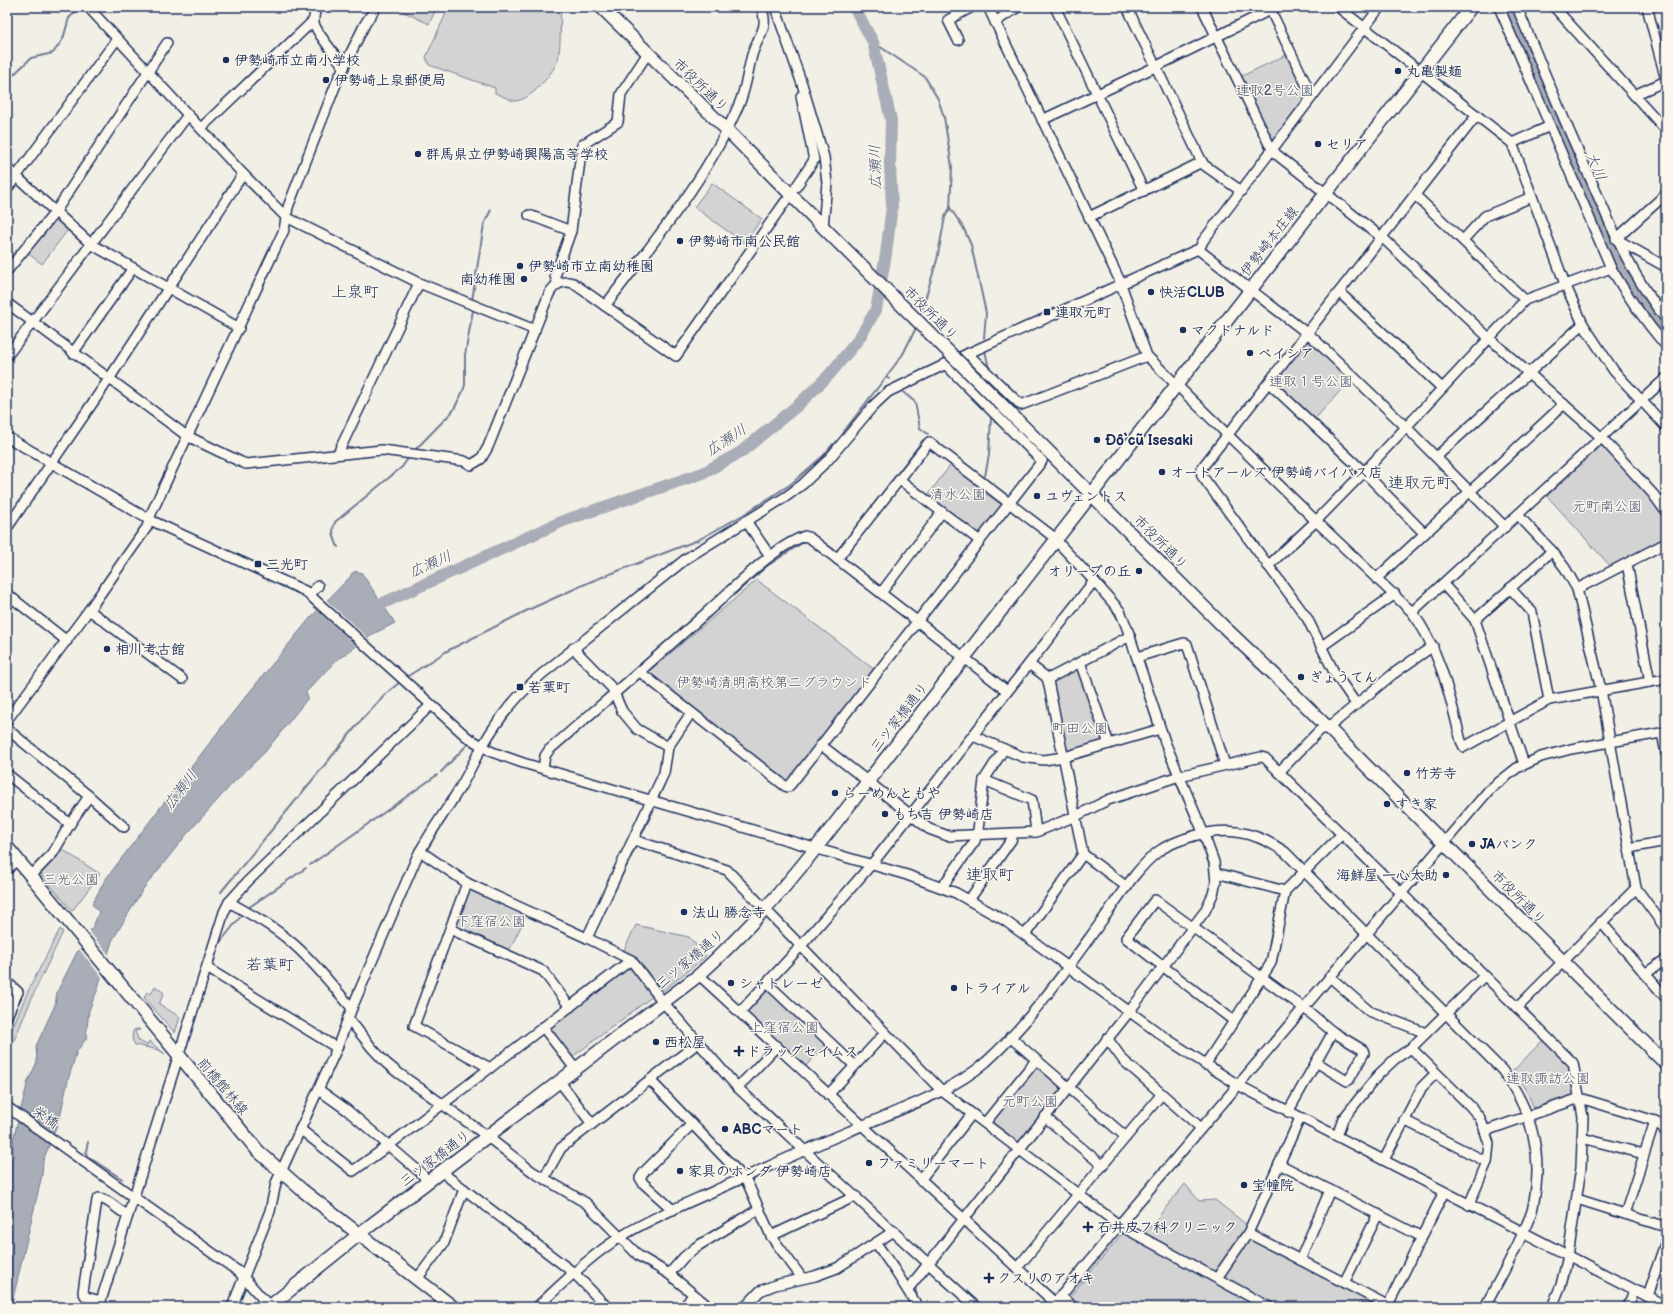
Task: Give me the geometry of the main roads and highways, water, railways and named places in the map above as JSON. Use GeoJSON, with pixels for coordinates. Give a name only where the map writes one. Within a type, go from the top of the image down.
{"type":"FeatureCollection","features":[{"type":"Feature","properties":{"kind":"main road","name":"市役所通り"},"geometry":{"type":"LineString","coordinates":[[601,7],[727,130],[822,227],[1666,1064]]}},
{"type":"Feature","properties":{"kind":"main road","name":"伊勢崎本庄線"},"geometry":{"type":"LineString","coordinates":[[1092,495],[1471,7]]}},
{"type":"Feature","properties":{"kind":"main road","name":"三ツ家橋通り"},"geometry":{"type":"LineString","coordinates":[[270,1307],[359,1235],[699,975],[734,943],[765,910],[816,848],[1092,495]]}},
{"type":"Feature","properties":{"kind":"main road","name":"前橋館林線"},"geometry":{"type":"LineString","coordinates":[[7,847],[250,1141],[281,1172],[359,1235],[453,1307]]}},
{"type":"Feature","properties":{"kind":"water"},"geometry":{"type":"Polygon","coordinates":[[[356,571],[359,573],[361,572],[395,623],[373,634],[336,661],[306,692],[308,698],[265,752],[232,784],[187,834],[143,889],[112,941],[97,991],[89,1010],[86,1039],[77,1051],[68,1080],[60,1117],[43,1161],[42,1175],[11,1307],[7,1307],[7,1197],[10,1190],[8,1166],[13,1157],[13,1140],[28,1081],[37,1062],[36,1046],[55,1005],[57,992],[99,912],[92,904],[105,880],[234,711],[311,617],[351,576],[351,574],[356,571]]]}},
{"type":"Feature","properties":{"kind":"waterway"},"geometry":{"type":"LineString","coordinates":[[7,81],[31,58],[53,53],[63,39],[69,18],[80,7]]}},
{"type":"Feature","properties":{"kind":"waterway","name":"広瀬川"},"geometry":{"type":"LineString","coordinates":[[368,610],[563,521],[703,473],[741,452],[798,405],[829,375],[858,340],[876,310],[886,254],[892,206],[890,165],[891,120],[873,42],[854,7]]}},
{"type":"Feature","properties":{"kind":"waterway","name":"大川"},"geometry":{"type":"LineString","coordinates":[[1509,7],[1553,106],[1597,213],[1630,282],[1647,308],[1666,330]]}},
{"type":"Feature","properties":{"kind":"waterway"},"geometry":{"type":"LineString","coordinates":[[873,42],[925,77],[938,99],[944,117],[952,167],[950,208],[963,227],[971,245],[986,313],[984,338]]}},
{"type":"Feature","properties":{"kind":"waterway"},"geometry":{"type":"LineString","coordinates":[[920,316],[937,260],[945,217],[950,208]]}},
{"type":"Feature","properties":{"kind":"waterway"},"geometry":{"type":"LineString","coordinates":[[472,301],[484,224],[491,210]]}},
{"type":"Feature","properties":{"kind":"waterway"},"geometry":{"type":"LineString","coordinates":[[414,451],[453,411],[463,391],[465,385],[465,355],[473,310]]}},
{"type":"Feature","properties":{"kind":"waterway"},"geometry":{"type":"LineString","coordinates":[[889,379],[886,377],[903,354],[917,326]]}},
{"type":"Feature","properties":{"kind":"waterway"},"geometry":{"type":"LineString","coordinates":[[985,350],[989,369]]}},
{"type":"Feature","properties":{"kind":"waterway"},"geometry":{"type":"LineString","coordinates":[[844,431],[886,377]]}},
{"type":"Feature","properties":{"kind":"waterway"},"geometry":{"type":"LineString","coordinates":[[903,392],[915,402],[920,428],[928,434]]}},
{"type":"Feature","properties":{"kind":"waterway"},"geometry":{"type":"LineString","coordinates":[[985,476],[989,455],[991,418]]}},
{"type":"Feature","properties":{"kind":"waterway"},"geometry":{"type":"LineString","coordinates":[[868,512],[923,440]]}},
{"type":"Feature","properties":{"kind":"waterway"},"geometry":{"type":"LineString","coordinates":[[405,678],[447,651],[528,610],[592,581],[698,540],[743,515],[791,484],[824,455],[833,444]]}},
{"type":"Feature","properties":{"kind":"waterway"},"geometry":{"type":"LineString","coordinates":[[338,547],[333,532],[335,522],[402,467],[409,457]]}},
{"type":"Feature","properties":{"kind":"waterway"},"geometry":{"type":"LineString","coordinates":[[855,528],[861,521]]}},
{"type":"Feature","properties":{"kind":"waterway"},"geometry":{"type":"LineString","coordinates":[[1032,526],[1046,537]]}},
{"type":"Feature","properties":{"kind":"waterway"},"geometry":{"type":"LineString","coordinates":[[688,635],[767,566],[802,543]]}},
{"type":"Feature","properties":{"kind":"waterway"},"geometry":{"type":"LineString","coordinates":[[824,543],[836,551],[839,549]]}},
{"type":"Feature","properties":{"kind":"waterway"},"geometry":{"type":"LineString","coordinates":[[1110,606],[1119,621]]}},
{"type":"Feature","properties":{"kind":"waterway"},"geometry":{"type":"LineString","coordinates":[[1139,679],[1155,728]]}},
{"type":"Feature","properties":{"kind":"waterway"},"geometry":{"type":"LineString","coordinates":[[221,892],[363,718],[388,692],[400,682]]}},
{"type":"Feature","properties":{"kind":"waterway"},"geometry":{"type":"LineString","coordinates":[[646,683],[684,712]]}},
{"type":"Feature","properties":{"kind":"waterway"},"geometry":{"type":"LineString","coordinates":[[1156,732],[1172,772]]}},
{"type":"Feature","properties":{"kind":"waterway"},"geometry":{"type":"LineString","coordinates":[[441,772],[468,744]]}},
{"type":"Feature","properties":{"kind":"waterway"},"geometry":{"type":"LineString","coordinates":[[660,794],[668,775],[671,755]]}},
{"type":"Feature","properties":{"kind":"waterway"},"geometry":{"type":"LineString","coordinates":[[310,865],[437,775]]}},
{"type":"Feature","properties":{"kind":"waterway"},"geometry":{"type":"LineString","coordinates":[[1176,782],[1194,823]]}},
{"type":"Feature","properties":{"kind":"waterway"},"geometry":{"type":"LineString","coordinates":[[639,840],[654,809]]}},
{"type":"Feature","properties":{"kind":"waterway"},"geometry":{"type":"LineString","coordinates":[[1201,841],[1210,867]]}},
{"type":"Feature","properties":{"kind":"waterway"},"geometry":{"type":"LineString","coordinates":[[600,921],[637,844]]}},
{"type":"Feature","properties":{"kind":"waterway"},"geometry":{"type":"LineString","coordinates":[[248,908],[306,868]]}},
{"type":"Feature","properties":{"kind":"waterway"},"geometry":{"type":"LineString","coordinates":[[1200,926],[1215,902],[1217,894]]}},
{"type":"Feature","properties":{"kind":"waterway"},"geometry":{"type":"LineString","coordinates":[[213,965],[218,945],[241,916]]}},
{"type":"Feature","properties":{"kind":"waterway"},"geometry":{"type":"LineString","coordinates":[[1168,967],[1193,935]]}},
{"type":"Feature","properties":{"kind":"waterway"},"geometry":{"type":"LineString","coordinates":[[1147,996],[1164,973]]}},
{"type":"Feature","properties":{"kind":"waterway"},"geometry":{"type":"LineString","coordinates":[[1056,1111],[1068,1096]]}},
{"type":"Feature","properties":{"kind":"waterway"},"geometry":{"type":"LineString","coordinates":[[139,1195],[166,1109]]}},
{"type":"Feature","properties":{"kind":"waterway"},"geometry":{"type":"LineString","coordinates":[[1027,1147],[1046,1123]]}},
{"type":"Feature","properties":{"kind":"waterway"},"geometry":{"type":"LineString","coordinates":[[88,1142],[86,1151],[87,1156],[122,1179]]}},
{"type":"Feature","properties":{"kind":"waterway"},"geometry":{"type":"LineString","coordinates":[[971,1218],[1019,1158]]}},
{"type":"Feature","properties":{"kind":"waterway"},"geometry":{"type":"LineString","coordinates":[[940,1257],[963,1228]]}},
{"type":"Feature","properties":{"kind":"waterway"},"geometry":{"type":"LineString","coordinates":[[915,1287],[917,1296],[923,1307]]}},
{"type":"Feature","properties":{"kind":"place","name":"伊勢崎市立南小学校"},"geometry":{"type":"Point","coordinates":[226,60]}},
{"type":"Feature","properties":{"kind":"place","name":"丸亀製麺"},"geometry":{"type":"Point","coordinates":[1398,71]}},
{"type":"Feature","properties":{"kind":"place","name":"伊勢崎上泉郵便局"},"geometry":{"type":"Point","coordinates":[326,80]}},
{"type":"Feature","properties":{"kind":"place","name":"セリア"},"geometry":{"type":"Point","coordinates":[1318,144]}},
{"type":"Feature","properties":{"kind":"place","name":"群馬県立伊勢崎興陽高等学校"},"geometry":{"type":"Point","coordinates":[418,154]}},
{"type":"Feature","properties":{"kind":"place","name":"伊勢崎市南公民館"},"geometry":{"type":"Point","coordinates":[680,241]}},
{"type":"Feature","properties":{"kind":"place","name":"伊勢崎市立南幼稚園"},"geometry":{"type":"Point","coordinates":[520,266]}},
{"type":"Feature","properties":{"kind":"place","name":"南幼稚園"},"geometry":{"type":"Point","coordinates":[524,279]}},
{"type":"Feature","properties":{"kind":"place","name":"快活CLUB"},"geometry":{"type":"Point","coordinates":[1151,292]}},
{"type":"Feature","properties":{"kind":"place","name":"連取元町"},"geometry":{"type":"Point","coordinates":[1047,312]}},
{"type":"Feature","properties":{"kind":"place","name":"マクドナルド"},"geometry":{"type":"Point","coordinates":[1183,330]}},
{"type":"Feature","properties":{"kind":"place","name":"ベイシア"},"geometry":{"type":"Point","coordinates":[1250,353]}},
{"type":"Feature","properties":{"kind":"place","name":"Đồ cũ Isesaki"},"geometry":{"type":"Point","coordinates":[1097,440]}},
{"type":"Feature","properties":{"kind":"place","name":"オートアールズ 伊勢崎バイパス店"},"geometry":{"type":"Point","coordinates":[1162,472]}},
{"type":"Feature","properties":{"kind":"place","name":"ユヴェントス"},"geometry":{"type":"Point","coordinates":[1037,496]}},
{"type":"Feature","properties":{"kind":"place","name":"三光町"},"geometry":{"type":"Point","coordinates":[258,564]}},
{"type":"Feature","properties":{"kind":"place","name":"オリーブの丘"},"geometry":{"type":"Point","coordinates":[1139,571]}},
{"type":"Feature","properties":{"kind":"place","name":"相川考古館"},"geometry":{"type":"Point","coordinates":[107,649]}},
{"type":"Feature","properties":{"kind":"place","name":"ぎょうてん"},"geometry":{"type":"Point","coordinates":[1301,677]}},
{"type":"Feature","properties":{"kind":"place","name":"若葉町"},"geometry":{"type":"Point","coordinates":[520,687]}},
{"type":"Feature","properties":{"kind":"place","name":"竹芳寺"},"geometry":{"type":"Point","coordinates":[1407,773]}},
{"type":"Feature","properties":{"kind":"place","name":"らーめんともや"},"geometry":{"type":"Point","coordinates":[835,793]}},
{"type":"Feature","properties":{"kind":"place","name":"すき家"},"geometry":{"type":"Point","coordinates":[1387,804]}},
{"type":"Feature","properties":{"kind":"place","name":"もち吉 伊勢崎店"},"geometry":{"type":"Point","coordinates":[885,814]}},
{"type":"Feature","properties":{"kind":"place","name":"JAバンク"},"geometry":{"type":"Point","coordinates":[1472,844]}},
{"type":"Feature","properties":{"kind":"place","name":"海鮮屋 一心太助"},"geometry":{"type":"Point","coordinates":[1446,875]}},
{"type":"Feature","properties":{"kind":"place","name":"法山 勝念寺"},"geometry":{"type":"Point","coordinates":[684,912]}},
{"type":"Feature","properties":{"kind":"place","name":"シャトレーゼ"},"geometry":{"type":"Point","coordinates":[731,983]}},
{"type":"Feature","properties":{"kind":"place","name":"トライアル"},"geometry":{"type":"Point","coordinates":[954,988]}},
{"type":"Feature","properties":{"kind":"place","name":"西松屋"},"geometry":{"type":"Point","coordinates":[656,1042]}},
{"type":"Feature","properties":{"kind":"place","name":"ドラッグセイムス"},"geometry":{"type":"Point","coordinates":[739,1051]}},
{"type":"Feature","properties":{"kind":"place","name":"ABCマート"},"geometry":{"type":"Point","coordinates":[725,1129]}},
{"type":"Feature","properties":{"kind":"place","name":"ファミリーマート"},"geometry":{"type":"Point","coordinates":[869,1163]}},
{"type":"Feature","properties":{"kind":"place","name":"家具のホンダ 伊勢崎店"},"geometry":{"type":"Point","coordinates":[680,1171]}},
{"type":"Feature","properties":{"kind":"place","name":"宝幢院"},"geometry":{"type":"Point","coordinates":[1244,1185]}},
{"type":"Feature","properties":{"kind":"place","name":"石井皮フ科クリニック"},"geometry":{"type":"Point","coordinates":[1088,1227]}},
{"type":"Feature","properties":{"kind":"place","name":"クスリのアオキ"},"geometry":{"type":"Point","coordinates":[989,1278]}},
{"type":"Feature","properties":{"kind":"district","name":"上泉町"},"geometry":{"type":"Point","coordinates":[355,291]}},
{"type":"Feature","properties":{"kind":"district","name":"連取元町"},"geometry":{"type":"Point","coordinates":[1420,482]}},
{"type":"Feature","properties":{"kind":"district","name":"連取町"},"geometry":{"type":"Point","coordinates":[990,874]}},
{"type":"Feature","properties":{"kind":"district","name":"若葉町"},"geometry":{"type":"Point","coordinates":[270,964]}},
{"type":"Feature","properties":{"kind":"park label","name":"連取2号公園"},"geometry":{"type":"Point","coordinates":[1275,90]}},
{"type":"Feature","properties":{"kind":"park label","name":"連取１号公園"},"geometry":{"type":"Point","coordinates":[1311,381]}},
{"type":"Feature","properties":{"kind":"park label","name":"清水公園"},"geometry":{"type":"Point","coordinates":[958,494]}},
{"type":"Feature","properties":{"kind":"park label","name":"元町南公園"},"geometry":{"type":"Point","coordinates":[1607,506]}},
{"type":"Feature","properties":{"kind":"park label","name":"伊勢崎清明高校第二グラウンド"},"geometry":{"type":"Point","coordinates":[774,682]}},
{"type":"Feature","properties":{"kind":"park label","name":"町田公園"},"geometry":{"type":"Point","coordinates":[1080,728]}},
{"type":"Feature","properties":{"kind":"park label","name":"三光公園"},"geometry":{"type":"Point","coordinates":[71,879]}},
{"type":"Feature","properties":{"kind":"park label","name":"下窪宿公園"},"geometry":{"type":"Point","coordinates":[491,921]}},
{"type":"Feature","properties":{"kind":"park label","name":"上窪宿公園"},"geometry":{"type":"Point","coordinates":[784,1027]}},
{"type":"Feature","properties":{"kind":"park label","name":"連取諏訪公園"},"geometry":{"type":"Point","coordinates":[1548,1078]}},
{"type":"Feature","properties":{"kind":"park label","name":"元町公園"},"geometry":{"type":"Point","coordinates":[1030,1101]}}]}
